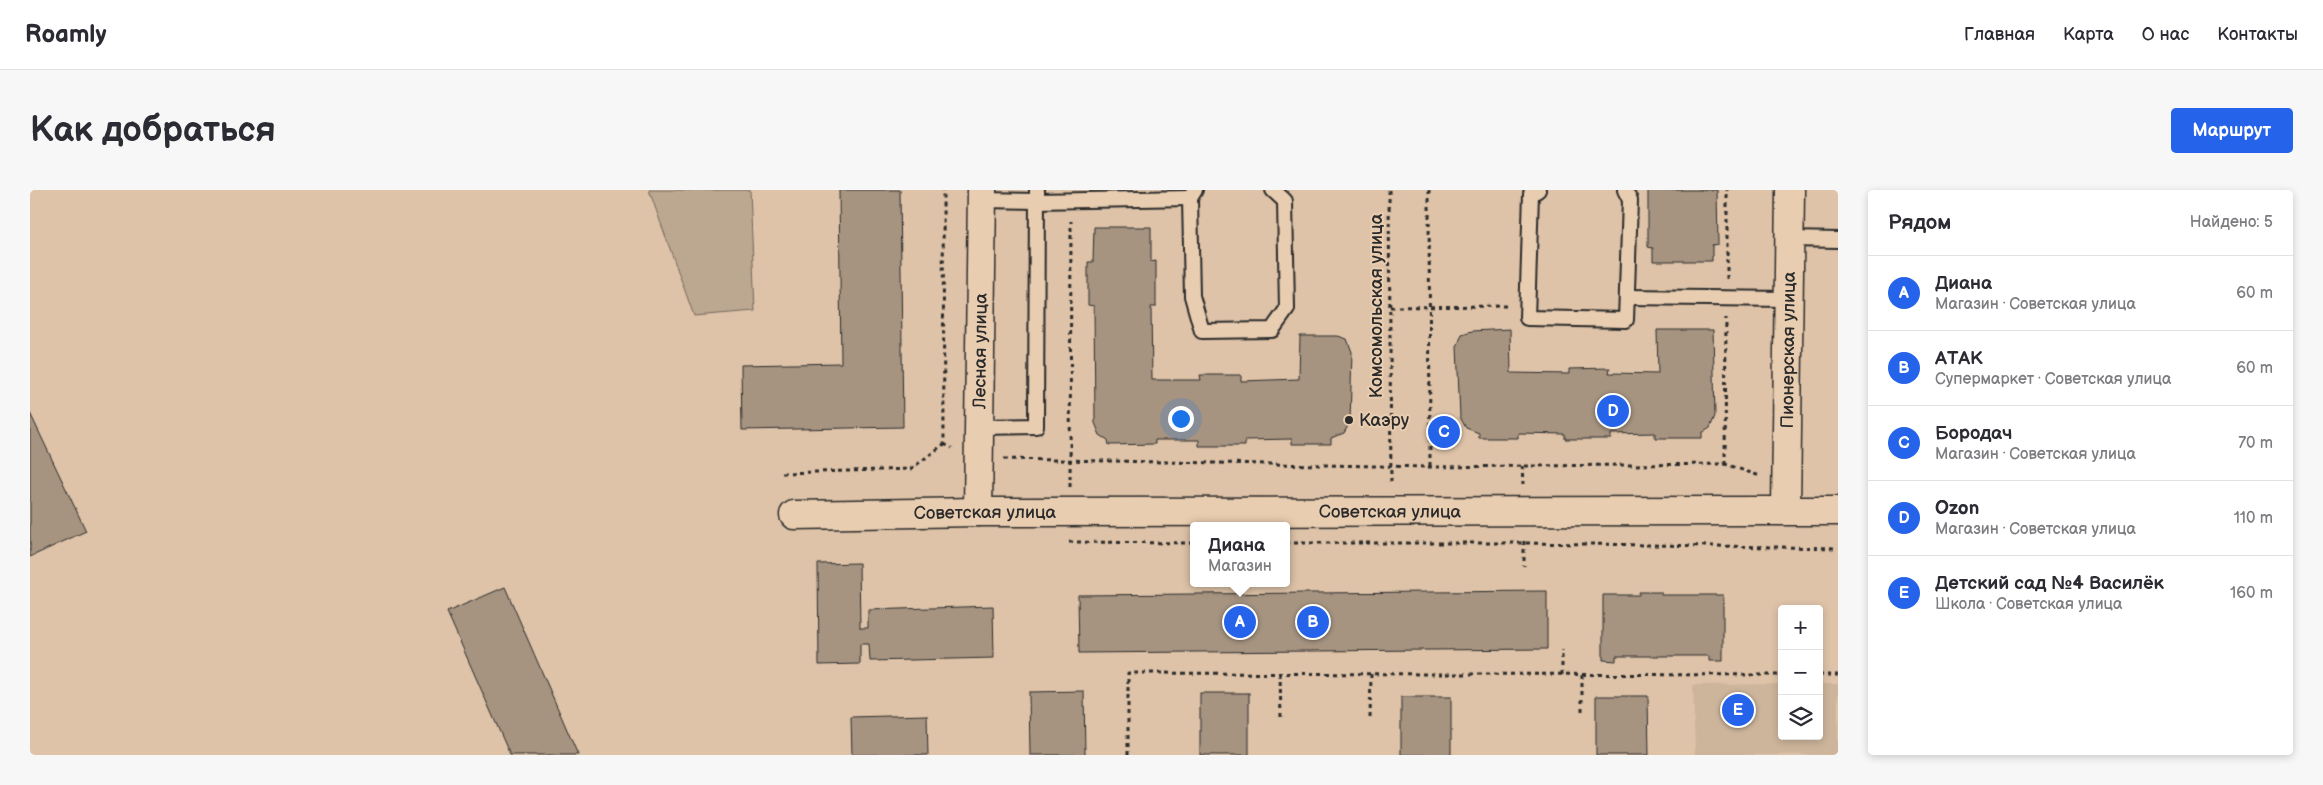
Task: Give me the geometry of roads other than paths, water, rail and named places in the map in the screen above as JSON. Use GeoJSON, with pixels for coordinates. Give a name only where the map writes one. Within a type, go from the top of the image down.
{"type":"FeatureCollection","features":[{"type":"Feature","properties":{"kind":"street","name":"Пионерская улица"},"geometry":{"type":"LineString","coordinates":[[1786,497],[1790,190]]}},
{"type":"Feature","properties":{"kind":"street","name":"Лесная улица"},"geometry":{"type":"LineString","coordinates":[[978,512],[982,195]]}},
{"type":"Feature","properties":{"kind":"street","name":"Советская улица"},"geometry":{"type":"LineString","coordinates":[[794,515],[978,512],[1391,512],[1786,497],[1838,511]]}},
{"type":"Feature","properties":{"kind":"lane"},"geometry":{"type":"LineString","coordinates":[[982,195],[1037,196],[1072,201],[1193,194],[1192,296],[1202,331],[1272,330],[1287,309],[1285,201],[1273,190]]}},
{"type":"Feature","properties":{"kind":"lane"},"geometry":{"type":"LineString","coordinates":[[1538,190],[1531,194],[1527,318],[1626,320],[1630,200],[1625,190]]}},
{"type":"Feature","properties":{"kind":"lane"},"geometry":{"type":"LineString","coordinates":[[978,427],[1036,426],[1037,196]]}},
{"type":"Feature","properties":{"kind":"lane"},"geometry":{"type":"LineString","coordinates":[[1790,240],[1838,240]]}},
{"type":"Feature","properties":{"kind":"lane"},"geometry":{"type":"LineString","coordinates":[[1627,297],[1789,299]]}},
{"type":"Feature","properties":{"kind":"place","name":"Ozon"},"geometry":{"type":"Point","coordinates":[1613,411]}},
{"type":"Feature","properties":{"kind":"place","name":"Каэру"},"geometry":{"type":"Point","coordinates":[1349,420]}},
{"type":"Feature","properties":{"kind":"place","name":"Бородач"},"geometry":{"type":"Point","coordinates":[1444,432]}},
{"type":"Feature","properties":{"kind":"place","name":"Диана"},"geometry":{"type":"Point","coordinates":[1240,622]}},
{"type":"Feature","properties":{"kind":"place","name":"АТАК"},"geometry":{"type":"Point","coordinates":[1313,622]}},
{"type":"Feature","properties":{"kind":"place","name":"Детский сад №4 Василёк"},"geometry":{"type":"Point","coordinates":[1738,710]}}]}
